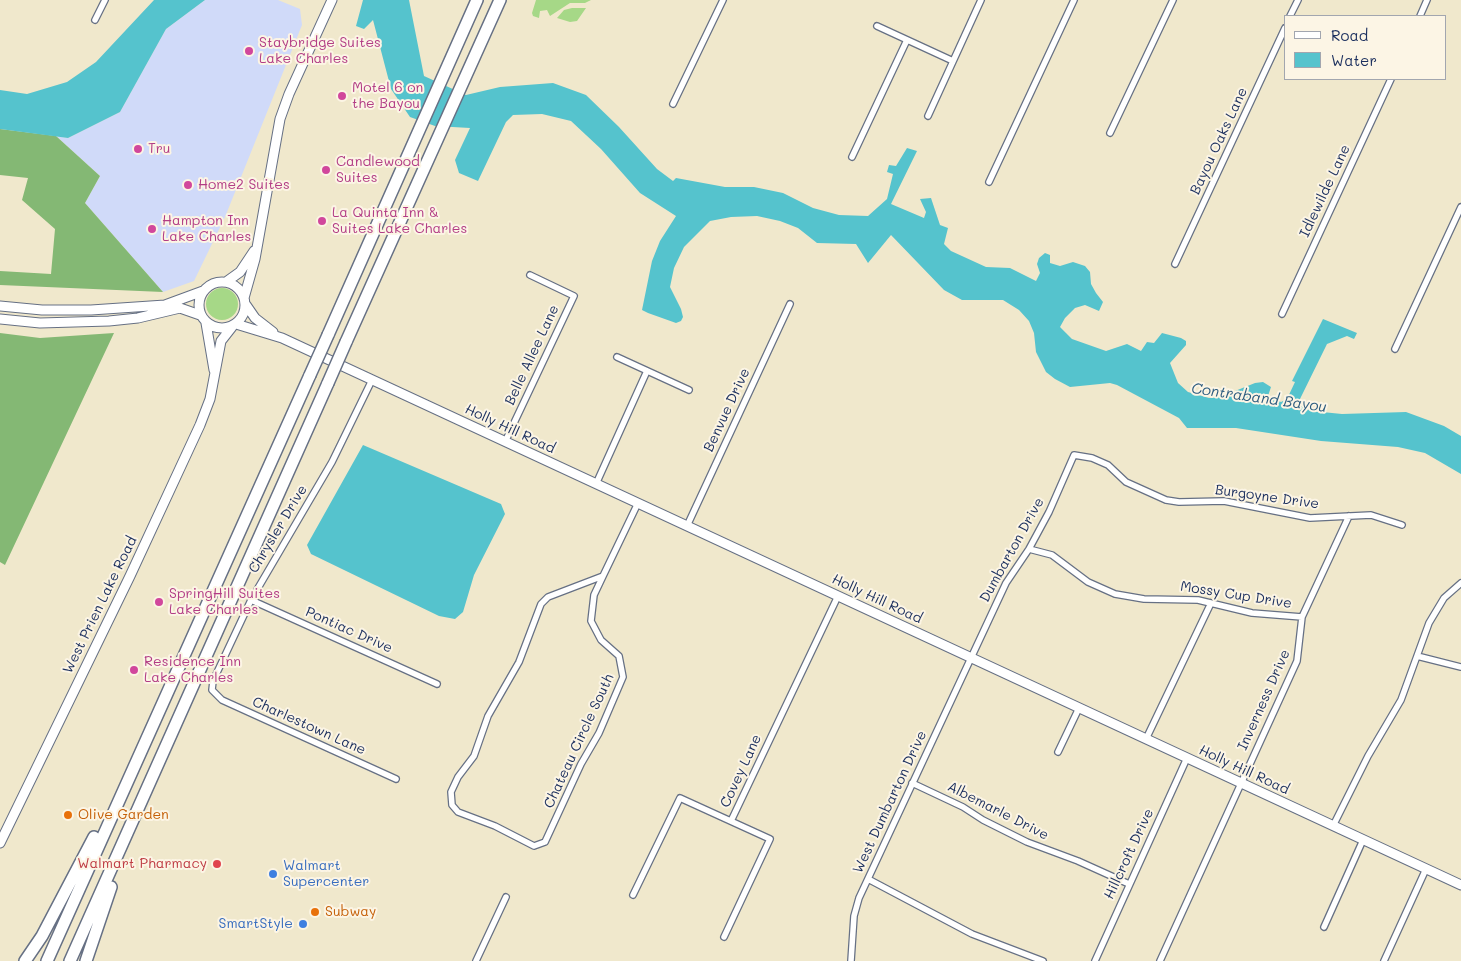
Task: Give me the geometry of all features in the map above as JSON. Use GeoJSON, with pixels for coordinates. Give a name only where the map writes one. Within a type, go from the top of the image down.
{"type":"FeatureCollection","features":[{"type":"Feature","properties":{"kind":"highway"},"geometry":{"type":"LineString","coordinates":[[47,961],[477,0]]}},
{"type":"Feature","properties":{"kind":"highway"},"geometry":{"type":"LineString","coordinates":[[70,961],[500,0]]}},
{"type":"Feature","properties":{"kind":"highway"},"geometry":{"type":"LineString","coordinates":[[25,961],[60,903],[146,738]]}},
{"type":"Feature","properties":{"kind":"highway"},"geometry":{"type":"LineString","coordinates":[[86,961],[121,861],[128,833]]}},
{"type":"Feature","properties":{"kind":"street"},"geometry":{"type":"LineString","coordinates":[[95,20],[105,0]]}},
{"type":"Feature","properties":{"kind":"street","name":"West Prien Lake Road"},"geometry":{"type":"LineString","coordinates":[[0,843],[130,576],[200,425],[210,399],[221,341],[245,312],[245,301],[280,119],[289,94],[332,0]]}},
{"type":"Feature","properties":{"kind":"street"},"geometry":{"type":"LineString","coordinates":[[674,104],[723,0]]}},
{"type":"Feature","properties":{"kind":"street"},"geometry":{"type":"LineString","coordinates":[[928,116],[981,0]]}},
{"type":"Feature","properties":{"kind":"street"},"geometry":{"type":"LineString","coordinates":[[989,182],[1074,0]]}},
{"type":"Feature","properties":{"kind":"street"},"geometry":{"type":"LineString","coordinates":[[1110,134],[1173,0]]}},
{"type":"Feature","properties":{"kind":"street"},"geometry":{"type":"LineString","coordinates":[[1290,15],[1298,0]]}},
{"type":"Feature","properties":{"kind":"street"},"geometry":{"type":"LineString","coordinates":[[1420,15],[1427,0]]}},
{"type":"Feature","properties":{"kind":"street"},"geometry":{"type":"LineString","coordinates":[[877,26],[953,61]]}},
{"type":"Feature","properties":{"kind":"street","name":"Bayou Oaks Lane"},"geometry":{"type":"LineString","coordinates":[[1175,264],[1284,30]]}},
{"type":"Feature","properties":{"kind":"street"},"geometry":{"type":"LineString","coordinates":[[852,158],[907,40]]}},
{"type":"Feature","properties":{"kind":"street","name":"Idlewilde Lane"},"geometry":{"type":"LineString","coordinates":[[1282,314],[1391,80]]}},
{"type":"Feature","properties":{"kind":"street"},"geometry":{"type":"LineString","coordinates":[[1395,349],[1461,206]]}},
{"type":"Feature","properties":{"kind":"street","name":"West Prien Lake Road"},"geometry":{"type":"LineString","coordinates":[[0,306],[67,311],[165,305],[203,291],[211,284],[226,282],[240,272],[257,246]]}},
{"type":"Feature","properties":{"kind":"street","name":"Belle Allee Lane"},"geometry":{"type":"LineString","coordinates":[[505,442],[574,296],[530,275]]}},
{"type":"Feature","properties":{"kind":"street"},"geometry":{"type":"LineString","coordinates":[[226,282],[239,289],[245,301]]}},
{"type":"Feature","properties":{"kind":"street"},"geometry":{"type":"LineString","coordinates":[[0,319],[59,323],[120,320],[180,308],[200,315],[198,302],[203,291]]}},
{"type":"Feature","properties":{"kind":"street","name":"Holly Hill Road"},"geometry":{"type":"LineString","coordinates":[[245,301],[255,318],[282,338]]}},
{"type":"Feature","properties":{"kind":"street","name":"Benvue Drive"},"geometry":{"type":"LineString","coordinates":[[687,526],[790,304]]}},
{"type":"Feature","properties":{"kind":"street"},"geometry":{"type":"LineString","coordinates":[[119,308],[120,320]]}},
{"type":"Feature","properties":{"kind":"street","name":"West Prien Lake Road"},"geometry":{"type":"LineString","coordinates":[[200,315],[206,323],[214,375]]}},
{"type":"Feature","properties":{"kind":"street"},"geometry":{"type":"LineString","coordinates":[[206,323],[218,329],[234,326]]}},
{"type":"Feature","properties":{"kind":"street","name":"Holly Hill Road"},"geometry":{"type":"LineString","coordinates":[[234,326],[282,338],[1461,885]]}},
{"type":"Feature","properties":{"kind":"street"},"geometry":{"type":"LineString","coordinates":[[617,357],[689,390]]}},
{"type":"Feature","properties":{"kind":"street"},"geometry":{"type":"LineString","coordinates":[[596,484],[647,371]]}},
{"type":"Feature","properties":{"kind":"street","name":"Chrysler Drive"},"geometry":{"type":"LineString","coordinates":[[214,693],[214,681],[251,600],[332,462],[372,380]]}},
{"type":"Feature","properties":{"kind":"street","name":"Burgoyne Drive"},"geometry":{"type":"LineString","coordinates":[[1074,455],[1092,458],[1108,465],[1126,482],[1166,500],[1178,502],[1224,500],[1310,518],[1371,515],[1402,525]]}},
{"type":"Feature","properties":{"kind":"street","name":"Dumbarton Drive"},"geometry":{"type":"LineString","coordinates":[[971,658],[1006,583],[1029,549],[1074,455]]}},
{"type":"Feature","properties":{"kind":"street"},"geometry":{"type":"LineString","coordinates":[[603,576],[638,503]]}},
{"type":"Feature","properties":{"kind":"street","name":"Inverness Drive"},"geometry":{"type":"LineString","coordinates":[[1160,961],[1297,661],[1302,617],[1349,516]]}},
{"type":"Feature","properties":{"kind":"street","name":"Mossy Cup Drive"},"geometry":{"type":"LineString","coordinates":[[1029,549],[1052,555],[1088,582],[1115,594],[1144,599],[1182,598],[1252,612],[1302,617]]}},
{"type":"Feature","properties":{"kind":"street","name":"Chateau Circle South"},"geometry":{"type":"LineString","coordinates":[[603,576],[594,595],[591,620],[597,634],[615,651],[622,662],[623,676],[620,686],[545,842],[534,846],[495,826],[458,812],[452,805],[452,792],[458,777],[474,756],[488,716],[528,644],[541,604],[548,597],[603,576]]}},
{"type":"Feature","properties":{"kind":"street"},"geometry":{"type":"LineString","coordinates":[[1333,826],[1364,762],[1401,700],[1429,623],[1444,598],[1461,583]]}},
{"type":"Feature","properties":{"kind":"street","name":"Covey Lane"},"geometry":{"type":"LineString","coordinates":[[724,937],[770,839],[731,821],[838,596]]}},
{"type":"Feature","properties":{"kind":"street","name":"Pontiac Drive"},"geometry":{"type":"LineString","coordinates":[[251,600],[437,684]]}},
{"type":"Feature","properties":{"kind":"street"},"geometry":{"type":"LineString","coordinates":[[1146,739],[1211,603]]}},
{"type":"Feature","properties":{"kind":"street"},"geometry":{"type":"LineString","coordinates":[[1417,656],[1461,667]]}},
{"type":"Feature","properties":{"kind":"street","name":"West Dumbarton Drive"},"geometry":{"type":"LineString","coordinates":[[852,961],[854,916],[859,898],[971,658]]}},
{"type":"Feature","properties":{"kind":"street","name":"Charlestown Lane"},"geometry":{"type":"LineString","coordinates":[[214,693],[222,700],[396,779]]}},
{"type":"Feature","properties":{"kind":"street"},"geometry":{"type":"LineString","coordinates":[[1058,752],[1079,708]]}},
{"type":"Feature","properties":{"kind":"street","name":"Hillcroft Drive"},"geometry":{"type":"LineString","coordinates":[[1095,961],[1187,758]]}},
{"type":"Feature","properties":{"kind":"street","name":"Albemarle Drive"},"geometry":{"type":"LineString","coordinates":[[912,783],[963,807],[1027,842],[1078,861],[1129,884]]}},
{"type":"Feature","properties":{"kind":"street"},"geometry":{"type":"LineString","coordinates":[[633,895],[680,798],[731,821]]}},
{"type":"Feature","properties":{"kind":"street"},"geometry":{"type":"LineString","coordinates":[[1324,927],[1363,840]]}},
{"type":"Feature","properties":{"kind":"street"},"geometry":{"type":"LineString","coordinates":[[1384,961],[1426,869]]}},
{"type":"Feature","properties":{"kind":"street"},"geometry":{"type":"LineString","coordinates":[[868,879],[972,934],[1043,961]]}},
{"type":"Feature","properties":{"kind":"street"},"geometry":{"type":"LineString","coordinates":[[476,961],[506,897]]}},
{"type":"Feature","properties":{"kind":"shaded area"},"geometry":{"type":"Polygon","coordinates":[[[205,0],[278,0],[300,9],[302,25],[225,217],[194,281],[163,292],[85,203],[100,176],[56,136],[68,138],[120,112],[166,29],[205,0]]]}},
{"type":"Feature","properties":{"kind":"green space"},"geometry":{"type":"Polygon","coordinates":[[[536,0],[591,0],[585,3],[570,3],[550,16],[547,10],[540,11],[539,18],[533,16],[532,13],[536,0]]]}},
{"type":"Feature","properties":{"kind":"green space"},"geometry":{"type":"Polygon","coordinates":[[[586,8],[577,21],[570,22],[557,18],[564,10],[586,8]]]}},
{"type":"Feature","properties":{"kind":"green space"},"geometry":{"type":"Polygon","coordinates":[[[0,129],[56,136],[100,176],[85,203],[163,292],[0,285],[0,271],[51,274],[55,229],[22,200],[28,178],[0,175],[0,129]]]}},
{"type":"Feature","properties":{"kind":"green space"},"geometry":{"type":"Polygon","coordinates":[[[222,288],[233,293],[238,304],[233,315],[222,320],[211,315],[206,304],[211,293],[222,288]]]}},
{"type":"Feature","properties":{"kind":"green space"},"geometry":{"type":"Polygon","coordinates":[[[0,333],[40,338],[114,333],[5,565],[0,562],[0,333]]]}},
{"type":"Feature","properties":{"kind":"water"},"geometry":{"type":"Polygon","coordinates":[[[154,0],[205,0],[166,29],[120,112],[68,138],[0,129],[0,90],[27,94],[67,82],[96,62],[154,0]]]}},
{"type":"Feature","properties":{"kind":"water","name":"Contraband Bayou"},"geometry":{"type":"Polygon","coordinates":[[[363,0],[409,0],[424,76],[466,95],[500,87],[553,83],[586,95],[619,127],[657,169],[673,181],[676,178],[725,187],[754,187],[783,193],[813,208],[839,215],[868,216],[887,199],[893,174],[887,172],[889,165],[896,166],[907,148],[917,151],[891,204],[924,218],[926,212],[920,199],[931,198],[940,225],[948,228],[944,244],[951,251],[986,267],[1010,268],[1036,281],[1040,273],[1037,264],[1039,258],[1045,253],[1050,255],[1050,263],[1060,266],[1073,262],[1085,266],[1090,272],[1091,284],[1103,302],[1099,311],[1085,305],[1075,308],[1065,318],[1060,327],[1072,339],[1106,351],[1127,344],[1141,351],[1147,342],[1154,343],[1162,333],[1181,338],[1186,341],[1186,345],[1170,363],[1178,383],[1188,392],[1209,398],[1220,397],[1255,383],[1263,382],[1271,387],[1268,396],[1281,402],[1287,399],[1295,382],[1292,381],[1323,319],[1357,333],[1354,339],[1347,336],[1327,344],[1299,401],[1301,406],[1312,411],[1342,414],[1406,412],[1444,426],[1461,436],[1461,474],[1425,453],[1398,447],[1321,441],[1236,428],[1187,428],[1179,418],[1117,385],[1110,383],[1070,387],[1046,372],[1036,352],[1034,333],[1029,321],[1019,310],[1003,300],[962,300],[944,290],[891,235],[868,263],[856,244],[817,243],[798,228],[780,221],[757,216],[731,217],[710,221],[684,247],[674,268],[670,287],[681,309],[683,317],[681,321],[676,323],[648,313],[642,310],[652,261],[660,241],[676,216],[640,193],[601,149],[571,121],[542,114],[513,115],[506,122],[478,181],[459,173],[455,160],[470,128],[435,126],[410,117],[391,89],[373,20],[364,29],[356,26],[363,0]]]}},
{"type":"Feature","properties":{"kind":"water"},"geometry":{"type":"Polygon","coordinates":[[[363,445],[501,504],[505,514],[474,575],[463,612],[455,619],[439,616],[311,554],[307,545],[363,445]]]}},
{"type":"Feature","properties":{"kind":"place","name":"Staybridge Suites Lake Charles"},"geometry":{"type":"Point","coordinates":[249,51]}},
{"type":"Feature","properties":{"kind":"place","name":"Motel 6 on the Bayou"},"geometry":{"type":"Point","coordinates":[342,96]}},
{"type":"Feature","properties":{"kind":"place","name":"Tru"},"geometry":{"type":"Point","coordinates":[138,149]}},
{"type":"Feature","properties":{"kind":"place","name":"Candlewood Suites"},"geometry":{"type":"Point","coordinates":[326,170]}},
{"type":"Feature","properties":{"kind":"place","name":"Home2 Suites"},"geometry":{"type":"Point","coordinates":[188,185]}},
{"type":"Feature","properties":{"kind":"place","name":"La Quinta Inn & Suites Lake Charles"},"geometry":{"type":"Point","coordinates":[322,221]}},
{"type":"Feature","properties":{"kind":"place","name":"Hampton Inn Lake Charles"},"geometry":{"type":"Point","coordinates":[152,229]}},
{"type":"Feature","properties":{"kind":"place","name":"SpringHill Suites Lake Charles"},"geometry":{"type":"Point","coordinates":[159,602]}},
{"type":"Feature","properties":{"kind":"place","name":"Residence Inn Lake Charles"},"geometry":{"type":"Point","coordinates":[134,670]}},
{"type":"Feature","properties":{"kind":"place","name":"Olive Garden"},"geometry":{"type":"Point","coordinates":[68,815]}},
{"type":"Feature","properties":{"kind":"place","name":"Walmart Pharmacy"},"geometry":{"type":"Point","coordinates":[217,864]}},
{"type":"Feature","properties":{"kind":"place","name":"Walmart Supercenter"},"geometry":{"type":"Point","coordinates":[273,874]}},
{"type":"Feature","properties":{"kind":"place","name":"Subway"},"geometry":{"type":"Point","coordinates":[315,912]}},
{"type":"Feature","properties":{"kind":"place","name":"SmartStyle"},"geometry":{"type":"Point","coordinates":[303,924]}}]}
